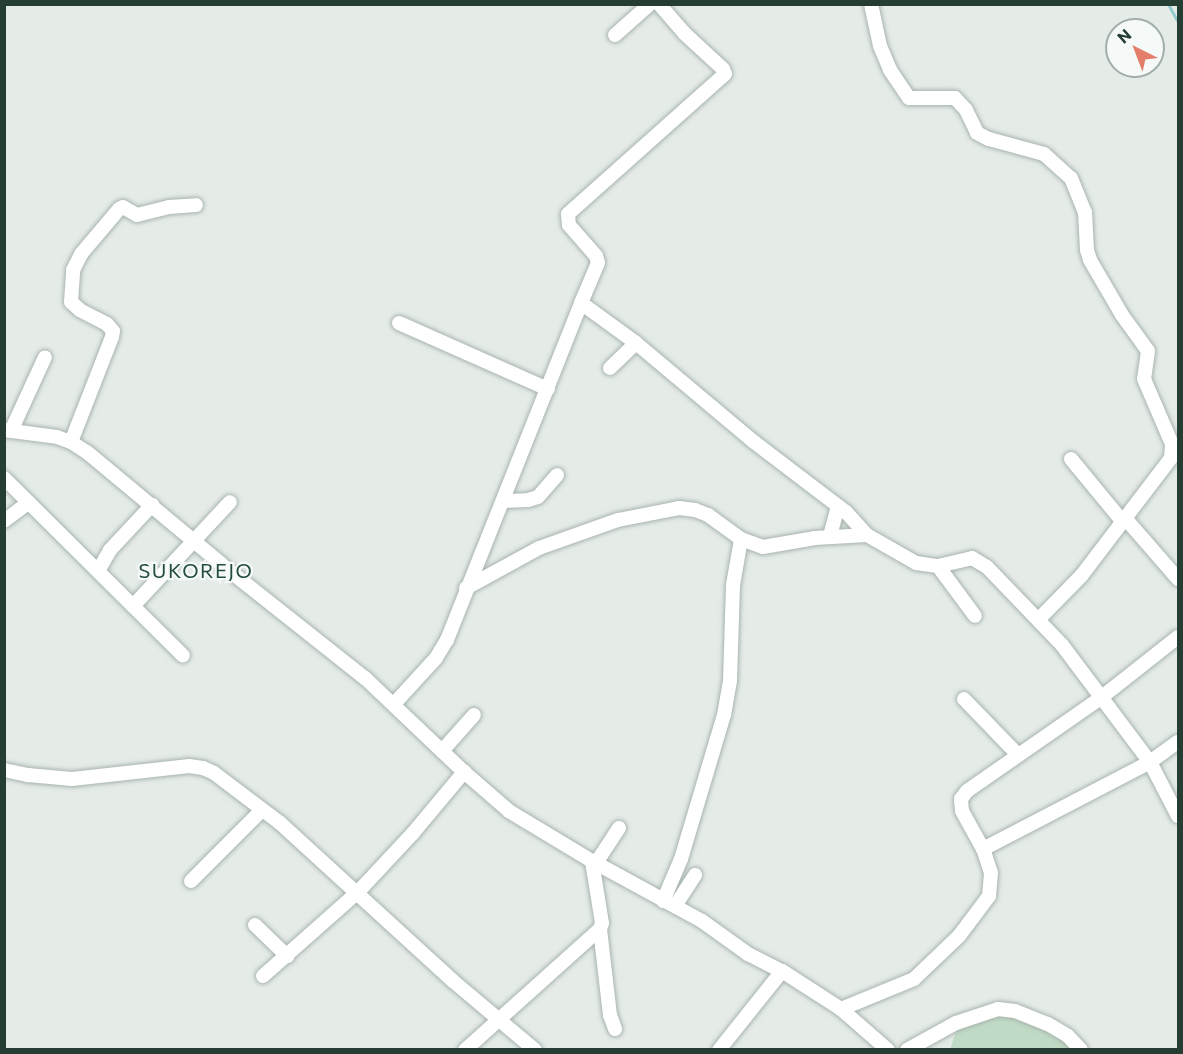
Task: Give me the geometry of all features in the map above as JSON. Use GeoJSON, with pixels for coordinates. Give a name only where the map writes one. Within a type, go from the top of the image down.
{"type":"FeatureCollection","features":[{"type":"Feature","properties":{"kind":"street"},"geometry":{"type":"LineString","coordinates":[[615,35],[650,4]]}},
{"type":"Feature","properties":{"kind":"street"},"geometry":{"type":"LineString","coordinates":[[394,704],[442,650],[598,263],[596,256],[568,225],[568,214],[725,74],[723,69],[684,33],[659,4]]}},
{"type":"Feature","properties":{"kind":"street"},"geometry":{"type":"LineString","coordinates":[[871,4],[880,46],[890,70],[909,98],[955,98],[962,103],[977,133],[989,139],[1044,154],[1071,178],[1080,196],[1090,260],[1122,315],[1148,351],[1144,374],[1146,385],[1173,450],[1167,466],[1081,576],[1039,619]]}},
{"type":"Feature","properties":{"kind":"street"},"geometry":{"type":"LineString","coordinates":[[71,442],[113,331],[107,324],[80,310],[71,302],[73,270],[81,254],[123,207],[137,216],[169,207],[196,205]]}},
{"type":"Feature","properties":{"kind":"street"},"geometry":{"type":"LineString","coordinates":[[582,303],[636,343],[754,442],[837,506],[867,535],[916,564],[938,566],[972,558],[978,560],[1039,619],[1102,697],[1150,762],[1179,816]]}},
{"type":"Feature","properties":{"kind":"street"},"geometry":{"type":"LineString","coordinates":[[399,323],[548,389]]}},
{"type":"Feature","properties":{"kind":"street"},"geometry":{"type":"LineString","coordinates":[[610,368],[636,343]]}},
{"type":"Feature","properties":{"kind":"street"},"geometry":{"type":"LineString","coordinates":[[45,357],[8,431],[57,437],[71,442],[347,663],[394,704],[464,772],[509,810],[594,862],[702,921],[748,954],[782,971],[841,1009],[888,1050]]}},
{"type":"Feature","properties":{"kind":"street"},"geometry":{"type":"LineString","coordinates":[[1071,459],[1179,579]]}},
{"type":"Feature","properties":{"kind":"street"},"geometry":{"type":"LineString","coordinates":[[503,501],[528,501],[538,497],[557,475]]}},
{"type":"Feature","properties":{"kind":"street"},"geometry":{"type":"LineString","coordinates":[[4,477],[183,656]]}},
{"type":"Feature","properties":{"kind":"street"},"geometry":{"type":"LineString","coordinates":[[4,521],[29,502]]}},
{"type":"Feature","properties":{"kind":"street"},"geometry":{"type":"LineString","coordinates":[[133,606],[230,502]]}},
{"type":"Feature","properties":{"kind":"street"},"geometry":{"type":"LineString","coordinates":[[98,571],[110,549],[152,505]]}},
{"type":"Feature","properties":{"kind":"street"},"geometry":{"type":"LineString","coordinates":[[830,536],[837,506]]}},
{"type":"Feature","properties":{"kind":"street"},"geometry":{"type":"LineString","coordinates":[[466,588],[539,548],[618,520],[661,510],[695,510],[718,521],[741,539],[763,547],[830,536],[867,535]]}},
{"type":"Feature","properties":{"kind":"street"},"geometry":{"type":"LineString","coordinates":[[669,904],[724,715],[730,681],[733,585],[741,539]]}},
{"type":"Feature","properties":{"kind":"street"},"geometry":{"type":"LineString","coordinates":[[938,566],[975,616]]}},
{"type":"Feature","properties":{"kind":"street"},"geometry":{"type":"LineString","coordinates":[[841,1009],[914,979],[959,936],[989,896],[991,873],[983,849],[962,811],[962,799],[967,791],[1102,697],[1179,637]]}},
{"type":"Feature","properties":{"kind":"street"},"geometry":{"type":"LineString","coordinates":[[964,699],[1018,755]]}},
{"type":"Feature","properties":{"kind":"street"},"geometry":{"type":"LineString","coordinates":[[442,751],[474,715]]}},
{"type":"Feature","properties":{"kind":"street"},"geometry":{"type":"LineString","coordinates":[[983,849],[1150,762],[1179,742]]}},
{"type":"Feature","properties":{"kind":"street"},"geometry":{"type":"LineString","coordinates":[[4,770],[28,775],[72,779],[147,769],[203,768],[262,810],[358,892],[453,981],[535,1050]]}},
{"type":"Feature","properties":{"kind":"street"},"geometry":{"type":"LineString","coordinates":[[263,976],[358,892],[464,772]]}},
{"type":"Feature","properties":{"kind":"street"},"geometry":{"type":"LineString","coordinates":[[191,881],[262,810]]}},
{"type":"Feature","properties":{"kind":"street"},"geometry":{"type":"LineString","coordinates":[[615,1029],[610,1016],[594,862],[619,828]]}},
{"type":"Feature","properties":{"kind":"street"},"geometry":{"type":"LineString","coordinates":[[669,904],[695,875]]}},
{"type":"Feature","properties":{"kind":"street"},"geometry":{"type":"LineString","coordinates":[[255,925],[287,956]]}},
{"type":"Feature","properties":{"kind":"street"},"geometry":{"type":"LineString","coordinates":[[465,1050],[498,1018],[600,929]]}},
{"type":"Feature","properties":{"kind":"street"},"geometry":{"type":"LineString","coordinates":[[719,1050],[782,971]]}},
{"type":"Feature","properties":{"kind":"street"},"geometry":{"type":"LineString","coordinates":[[907,1050],[978,1013],[998,1009],[1015,1011],[1048,1024],[1068,1036],[1080,1050]]}},
{"type":"Feature","properties":{"kind":"green space"},"geometry":{"type":"Polygon","coordinates":[[[1007,1015],[1050,1030],[1071,1049],[950,1050],[956,1031],[984,1016],[1007,1015]]]}},
{"type":"Feature","properties":{"kind":"waterway"},"geometry":{"type":"LineString","coordinates":[[1168,4],[1178,22]]}},
{"type":"Feature","properties":{"kind":"district","name":"SUKOREJO"},"geometry":{"type":"Point","coordinates":[196,570]}}]}
